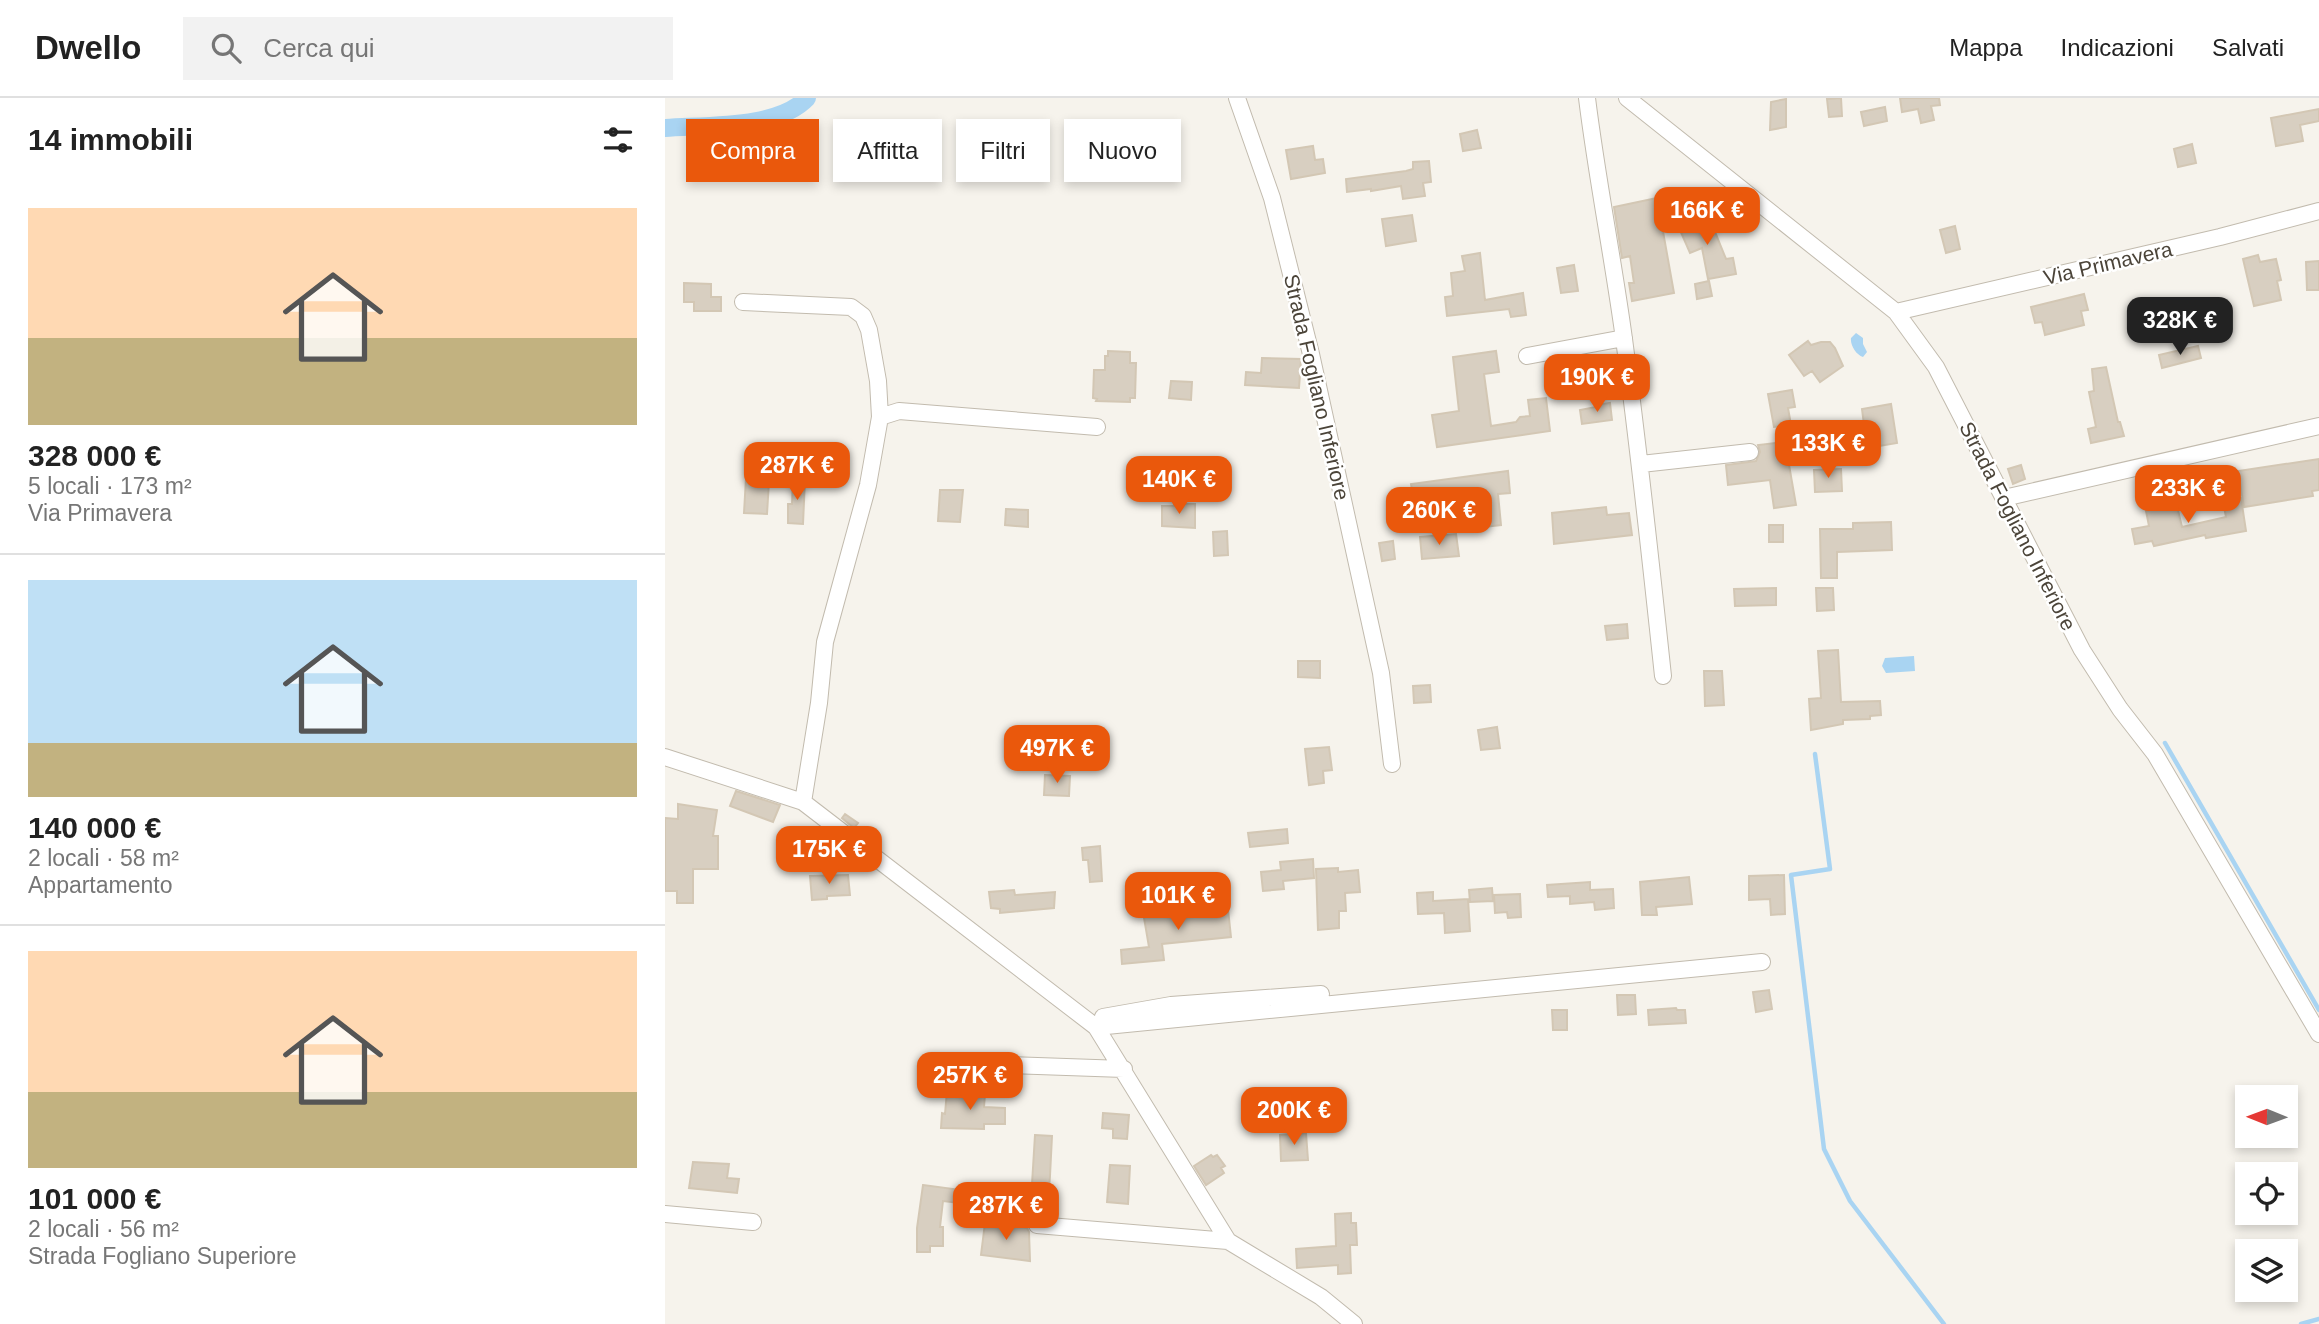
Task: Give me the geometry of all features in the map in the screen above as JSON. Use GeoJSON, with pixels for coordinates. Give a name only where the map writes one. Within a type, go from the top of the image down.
{"type":"FeatureCollection","features":[{"type":"Feature","properties":{"kind":"street","name":"Strada Fogliano Inferiore"},"geometry":{"type":"LineString","coordinates":[[1237,98],[1272,198],[1311,354],[1381,673],[1392,764]]}},
{"type":"Feature","properties":{"kind":"street"},"geometry":{"type":"LineString","coordinates":[[1587,98],[1641,464],[1663,676]]}},
{"type":"Feature","properties":{"kind":"street","name":"Strada Fogliano Inferiore"},"geometry":{"type":"LineString","coordinates":[[1627,98],[1896,312],[1936,367],[2082,650],[2120,709],[2155,754],[2319,1034]]}},
{"type":"Feature","properties":{"kind":"street","name":"Via Primavera"},"geometry":{"type":"LineString","coordinates":[[1896,312],[2220,237],[2319,211]]}},
{"type":"Feature","properties":{"kind":"street"},"geometry":{"type":"LineString","coordinates":[[743,302],[851,307],[863,316],[869,330],[878,381],[880,417],[868,485],[825,642],[819,703],[803,802]]}},
{"type":"Feature","properties":{"kind":"street"},"geometry":{"type":"LineString","coordinates":[[1527,356],[1624,338]]}},
{"type":"Feature","properties":{"kind":"street"},"geometry":{"type":"LineString","coordinates":[[880,417],[899,411],[1097,427]]}},
{"type":"Feature","properties":{"kind":"street"},"geometry":{"type":"LineString","coordinates":[[2004,498],[2319,426]]}},
{"type":"Feature","properties":{"kind":"street"},"geometry":{"type":"LineString","coordinates":[[1641,464],[1750,452]]}},
{"type":"Feature","properties":{"kind":"street"},"geometry":{"type":"LineString","coordinates":[[665,757],[803,802],[1092,1023],[1228,1241]]}},
{"type":"Feature","properties":{"kind":"street"},"geometry":{"type":"LineString","coordinates":[[1092,1023],[1762,962]]}},
{"type":"Feature","properties":{"kind":"street"},"geometry":{"type":"LineString","coordinates":[[1092,1023],[1171,1005],[1321,994]]}},
{"type":"Feature","properties":{"kind":"street"},"geometry":{"type":"LineString","coordinates":[[956,1063],[1123,1069]]}},
{"type":"Feature","properties":{"kind":"street"},"geometry":{"type":"LineString","coordinates":[[665,1214],[753,1222]]}},
{"type":"Feature","properties":{"kind":"street"},"geometry":{"type":"LineString","coordinates":[[1037,1226],[1228,1241],[1321,1297],[1354,1324]]}},
{"type":"Feature","properties":{"kind":"water"},"geometry":{"type":"Polygon","coordinates":[[[1856,333],[1863,338],[1867,352],[1863,357],[1851,344],[1851,338],[1856,333]]]}},
{"type":"Feature","properties":{"kind":"water"},"geometry":{"type":"Polygon","coordinates":[[[1914,656],[1915,671],[1886,673],[1882,666],[1885,658],[1914,656]]]}},
{"type":"Feature","properties":{"kind":"building"},"geometry":{"type":"Polygon","coordinates":[[[1841,98],[1842,116],[1829,117],[1827,99],[1841,98]]]}},
{"type":"Feature","properties":{"kind":"building"},"geometry":{"type":"Polygon","coordinates":[[[1900,98],[1939,98],[1940,105],[1931,106],[1934,120],[1921,123],[1918,109],[1902,112],[1900,98]]]}},
{"type":"Feature","properties":{"kind":"building"},"geometry":{"type":"Polygon","coordinates":[[[1786,99],[1786,127],[1770,130],[1771,102],[1786,99]]]}},
{"type":"Feature","properties":{"kind":"building"},"geometry":{"type":"Polygon","coordinates":[[[1885,107],[1887,121],[1864,126],[1861,112],[1885,107]]]}},
{"type":"Feature","properties":{"kind":"building"},"geometry":{"type":"Polygon","coordinates":[[[2319,109],[2319,121],[2300,125],[2303,141],[2276,146],[2271,118],[2319,109]]]}},
{"type":"Feature","properties":{"kind":"building"},"geometry":{"type":"Polygon","coordinates":[[[1477,130],[1481,148],[1463,151],[1460,134],[1477,130]]]}},
{"type":"Feature","properties":{"kind":"building"},"geometry":{"type":"Polygon","coordinates":[[[2192,144],[2196,163],[2178,167],[2174,149],[2192,144]]]}},
{"type":"Feature","properties":{"kind":"building"},"geometry":{"type":"Polygon","coordinates":[[[1313,146],[1315,160],[1323,159],[1325,173],[1291,179],[1286,150],[1313,146]]]}},
{"type":"Feature","properties":{"kind":"building"},"geometry":{"type":"Polygon","coordinates":[[[1429,161],[1431,182],[1423,183],[1425,196],[1403,199],[1401,186],[1347,192],[1346,179],[1406,171],[1413,169],[1413,162],[1429,161]]]}},
{"type":"Feature","properties":{"kind":"building"},"geometry":{"type":"Polygon","coordinates":[[[1657,198],[1674,293],[1632,301],[1629,283],[1634,283],[1630,256],[1622,258],[1614,207],[1657,198]]]}},
{"type":"Feature","properties":{"kind":"building"},"geometry":{"type":"Polygon","coordinates":[[[1673,214],[1689,225],[1709,217],[1726,259],[1733,258],[1736,274],[1708,279],[1702,248],[1690,253],[1673,214]]]}},
{"type":"Feature","properties":{"kind":"building"},"geometry":{"type":"Polygon","coordinates":[[[1412,215],[1416,241],[1386,246],[1382,219],[1412,215]]]}},
{"type":"Feature","properties":{"kind":"building"},"geometry":{"type":"Polygon","coordinates":[[[1955,226],[1960,249],[1946,253],[1940,230],[1955,226]]]}},
{"type":"Feature","properties":{"kind":"building"},"geometry":{"type":"Polygon","coordinates":[[[1480,253],[1485,300],[1523,293],[1526,315],[1511,317],[1509,309],[1447,316],[1445,297],[1453,296],[1451,273],[1465,271],[1462,256],[1480,253]]]}},
{"type":"Feature","properties":{"kind":"building"},"geometry":{"type":"Polygon","coordinates":[[[2258,255],[2260,262],[2276,259],[2281,280],[2277,281],[2281,300],[2254,306],[2243,259],[2258,255]]]}},
{"type":"Feature","properties":{"kind":"building"},"geometry":{"type":"Polygon","coordinates":[[[2319,261],[2319,290],[2307,290],[2306,262],[2319,261]]]}},
{"type":"Feature","properties":{"kind":"building"},"geometry":{"type":"Polygon","coordinates":[[[1574,265],[1578,291],[1561,293],[1557,268],[1574,265]]]}},
{"type":"Feature","properties":{"kind":"building"},"geometry":{"type":"Polygon","coordinates":[[[1709,281],[1712,296],[1697,299],[1695,284],[1709,281]]]}},
{"type":"Feature","properties":{"kind":"building"},"geometry":{"type":"Polygon","coordinates":[[[684,283],[711,284],[711,297],[721,297],[721,311],[694,311],[694,302],[684,302],[684,283]]]}},
{"type":"Feature","properties":{"kind":"building"},"geometry":{"type":"Polygon","coordinates":[[[2084,294],[2088,310],[2081,311],[2084,325],[2045,335],[2042,322],[2035,323],[2031,307],[2084,294]]]}},
{"type":"Feature","properties":{"kind":"building"},"geometry":{"type":"Polygon","coordinates":[[[1808,341],[1811,345],[1830,342],[1843,366],[1820,382],[1812,371],[1804,376],[1789,355],[1808,341]]]}},
{"type":"Feature","properties":{"kind":"building"},"geometry":{"type":"Polygon","coordinates":[[[2198,346],[2201,358],[2162,368],[2159,355],[2198,346]]]}},
{"type":"Feature","properties":{"kind":"building"},"geometry":{"type":"Polygon","coordinates":[[[1108,351],[1130,352],[1130,363],[1136,363],[1135,398],[1130,398],[1130,402],[1096,401],[1097,399],[1093,398],[1094,370],[1105,370],[1105,356],[1108,356],[1108,351]]]}},
{"type":"Feature","properties":{"kind":"building"},"geometry":{"type":"Polygon","coordinates":[[[1496,351],[1499,372],[1484,374],[1491,426],[1516,422],[1520,417],[1530,416],[1528,400],[1546,398],[1550,431],[1437,447],[1432,415],[1459,411],[1453,357],[1496,351]]]}},
{"type":"Feature","properties":{"kind":"building"},"geometry":{"type":"Polygon","coordinates":[[[1262,358],[1301,359],[1299,388],[1245,385],[1246,372],[1261,373],[1262,358]]]}},
{"type":"Feature","properties":{"kind":"building"},"geometry":{"type":"Polygon","coordinates":[[[2106,367],[2118,422],[2124,436],[2091,443],[2088,429],[2096,427],[2089,392],[2094,391],[2092,369],[2106,367]]]}},
{"type":"Feature","properties":{"kind":"building"},"geometry":{"type":"Polygon","coordinates":[[[1171,381],[1192,382],[1191,400],[1169,398],[1171,381]]]}},
{"type":"Feature","properties":{"kind":"building"},"geometry":{"type":"Polygon","coordinates":[[[1792,390],[1795,407],[1788,408],[1791,425],[1774,427],[1768,394],[1792,390]]]}},
{"type":"Feature","properties":{"kind":"building"},"geometry":{"type":"Polygon","coordinates":[[[1610,403],[1612,420],[1582,424],[1580,410],[1610,403]]]}},
{"type":"Feature","properties":{"kind":"building"},"geometry":{"type":"Polygon","coordinates":[[[1891,404],[1897,443],[1867,448],[1862,409],[1891,404]]]}},
{"type":"Feature","properties":{"kind":"building"},"geometry":{"type":"Polygon","coordinates":[[[1785,442],[1796,505],[1774,508],[1770,480],[1728,485],[1726,465],[1756,461],[1760,452],[1758,445],[1785,442]]]}},
{"type":"Feature","properties":{"kind":"building"},"geometry":{"type":"Polygon","coordinates":[[[755,447],[771,448],[767,514],[744,513],[746,478],[753,478],[755,447]]]}},
{"type":"Feature","properties":{"kind":"building"},"geometry":{"type":"Polygon","coordinates":[[[2319,459],[2319,490],[2312,491],[2313,496],[2244,507],[2238,471],[2319,459]]]}},
{"type":"Feature","properties":{"kind":"building"},"geometry":{"type":"Polygon","coordinates":[[[2021,465],[2025,479],[2013,484],[2008,469],[2021,465]]]}},
{"type":"Feature","properties":{"kind":"building"},"geometry":{"type":"Polygon","coordinates":[[[1841,469],[1842,491],[1815,492],[1814,470],[1841,469]]]}},
{"type":"Feature","properties":{"kind":"building"},"geometry":{"type":"Polygon","coordinates":[[[1508,471],[1510,493],[1498,494],[1501,525],[1484,527],[1483,524],[1459,528],[1455,508],[1451,508],[1450,491],[1413,496],[1411,484],[1508,471]]]}},
{"type":"Feature","properties":{"kind":"building"},"geometry":{"type":"Polygon","coordinates":[[[793,478],[805,479],[803,524],[788,523],[793,478]]]}},
{"type":"Feature","properties":{"kind":"building"},"geometry":{"type":"Polygon","coordinates":[[[940,490],[963,490],[960,522],[938,521],[940,490]]]}},
{"type":"Feature","properties":{"kind":"building"},"geometry":{"type":"Polygon","coordinates":[[[2241,498],[2246,531],[2206,538],[2205,535],[2154,546],[2152,541],[2135,544],[2132,529],[2149,526],[2146,511],[2176,502],[2182,527],[2226,517],[2224,507],[2229,506],[2228,500],[2241,498]]]}},
{"type":"Feature","properties":{"kind":"building"},"geometry":{"type":"Polygon","coordinates":[[[1195,504],[1195,528],[1162,526],[1162,506],[1195,504]]]}},
{"type":"Feature","properties":{"kind":"building"},"geometry":{"type":"Polygon","coordinates":[[[1606,507],[1607,515],[1629,513],[1632,535],[1554,544],[1552,513],[1606,507]]]}},
{"type":"Feature","properties":{"kind":"building"},"geometry":{"type":"Polygon","coordinates":[[[1006,509],[1028,510],[1028,527],[1005,525],[1006,509]]]}},
{"type":"Feature","properties":{"kind":"building"},"geometry":{"type":"Polygon","coordinates":[[[1891,522],[1892,550],[1837,552],[1837,578],[1821,578],[1820,529],[1853,529],[1853,523],[1891,522]]]}},
{"type":"Feature","properties":{"kind":"building"},"geometry":{"type":"Polygon","coordinates":[[[1769,525],[1783,525],[1783,542],[1769,542],[1769,525]]]}},
{"type":"Feature","properties":{"kind":"building"},"geometry":{"type":"Polygon","coordinates":[[[1227,531],[1228,555],[1214,556],[1213,532],[1227,531]]]}},
{"type":"Feature","properties":{"kind":"building"},"geometry":{"type":"Polygon","coordinates":[[[1456,534],[1459,556],[1422,559],[1420,537],[1456,534]]]}},
{"type":"Feature","properties":{"kind":"building"},"geometry":{"type":"Polygon","coordinates":[[[1393,541],[1395,559],[1382,561],[1379,543],[1393,541]]]}},
{"type":"Feature","properties":{"kind":"building"},"geometry":{"type":"Polygon","coordinates":[[[1776,588],[1776,605],[1735,606],[1734,589],[1776,588]]]}},
{"type":"Feature","properties":{"kind":"building"},"geometry":{"type":"Polygon","coordinates":[[[1816,588],[1833,588],[1834,610],[1817,611],[1816,588]]]}},
{"type":"Feature","properties":{"kind":"building"},"geometry":{"type":"Polygon","coordinates":[[[1627,624],[1628,638],[1607,640],[1605,626],[1627,624]]]}},
{"type":"Feature","properties":{"kind":"building"},"geometry":{"type":"Polygon","coordinates":[[[1838,650],[1841,702],[1880,701],[1881,715],[1870,716],[1870,719],[1843,720],[1843,724],[1811,730],[1809,699],[1821,698],[1818,651],[1838,650]]]}},
{"type":"Feature","properties":{"kind":"building"},"geometry":{"type":"Polygon","coordinates":[[[1298,661],[1320,661],[1320,678],[1298,677],[1298,661]]]}},
{"type":"Feature","properties":{"kind":"building"},"geometry":{"type":"Polygon","coordinates":[[[1704,671],[1722,671],[1724,705],[1705,706],[1704,671]]]}},
{"type":"Feature","properties":{"kind":"building"},"geometry":{"type":"Polygon","coordinates":[[[1430,685],[1431,702],[1414,703],[1413,686],[1430,685]]]}},
{"type":"Feature","properties":{"kind":"building"},"geometry":{"type":"Polygon","coordinates":[[[1497,727],[1500,748],[1481,750],[1478,730],[1497,727]]]}},
{"type":"Feature","properties":{"kind":"building"},"geometry":{"type":"Polygon","coordinates":[[[1329,747],[1332,770],[1323,771],[1324,783],[1309,785],[1305,749],[1329,747]]]}},
{"type":"Feature","properties":{"kind":"building"},"geometry":{"type":"Polygon","coordinates":[[[1045,775],[1070,776],[1069,796],[1044,795],[1045,775]]]}},
{"type":"Feature","properties":{"kind":"building"},"geometry":{"type":"Polygon","coordinates":[[[736,791],[780,805],[773,822],[730,806],[736,791]]]}},
{"type":"Feature","properties":{"kind":"building"},"geometry":{"type":"Polygon","coordinates":[[[678,804],[717,810],[713,836],[718,836],[718,869],[693,869],[693,903],[677,903],[677,891],[665,891],[665,818],[678,819],[678,804]]]}},
{"type":"Feature","properties":{"kind":"building"},"geometry":{"type":"Polygon","coordinates":[[[845,814],[858,823],[854,828],[842,818],[845,814]]]}},
{"type":"Feature","properties":{"kind":"building"},"geometry":{"type":"Polygon","coordinates":[[[1287,829],[1288,843],[1250,847],[1248,833],[1287,829]]]}},
{"type":"Feature","properties":{"kind":"building"},"geometry":{"type":"Polygon","coordinates":[[[1100,846],[1102,881],[1090,882],[1088,860],[1083,860],[1082,848],[1100,846]]]}},
{"type":"Feature","properties":{"kind":"building"},"geometry":{"type":"Polygon","coordinates":[[[1313,859],[1314,878],[1283,881],[1284,889],[1263,891],[1261,872],[1281,870],[1280,862],[1313,859]]]}},
{"type":"Feature","properties":{"kind":"building"},"geometry":{"type":"Polygon","coordinates":[[[1338,868],[1338,872],[1358,870],[1360,892],[1345,893],[1346,911],[1339,911],[1339,928],[1318,930],[1316,869],[1338,868]]]}},
{"type":"Feature","properties":{"kind":"building"},"geometry":{"type":"Polygon","coordinates":[[[848,875],[850,895],[812,900],[810,876],[848,875]]]}},
{"type":"Feature","properties":{"kind":"building"},"geometry":{"type":"Polygon","coordinates":[[[1784,875],[1785,914],[1771,915],[1770,899],[1749,900],[1749,876],[1784,875]]]}},
{"type":"Feature","properties":{"kind":"building"},"geometry":{"type":"Polygon","coordinates":[[[1689,877],[1692,904],[1656,907],[1657,915],[1642,915],[1640,882],[1689,877]]]}},
{"type":"Feature","properties":{"kind":"building"},"geometry":{"type":"Polygon","coordinates":[[[1590,882],[1590,890],[1613,889],[1614,908],[1595,910],[1594,902],[1570,904],[1570,896],[1548,897],[1547,885],[1590,882]]]}},
{"type":"Feature","properties":{"kind":"building"},"geometry":{"type":"Polygon","coordinates":[[[1492,888],[1493,901],[1470,902],[1469,890],[1492,888]]]}},
{"type":"Feature","properties":{"kind":"building"},"geometry":{"type":"Polygon","coordinates":[[[1014,890],[1015,895],[1055,892],[1054,908],[1000,913],[1000,909],[991,908],[989,892],[1014,890]]]}},
{"type":"Feature","properties":{"kind":"building"},"geometry":{"type":"Polygon","coordinates":[[[1433,892],[1433,901],[1468,899],[1470,931],[1445,933],[1444,913],[1418,914],[1417,893],[1433,892]]]}},
{"type":"Feature","properties":{"kind":"building"},"geometry":{"type":"Polygon","coordinates":[[[1520,894],[1521,917],[1508,918],[1507,912],[1495,913],[1494,895],[1520,894]]]}},
{"type":"Feature","properties":{"kind":"building"},"geometry":{"type":"Polygon","coordinates":[[[1228,909],[1231,937],[1162,944],[1164,960],[1122,964],[1121,950],[1149,947],[1143,912],[1159,911],[1160,916],[1228,909]]]}},
{"type":"Feature","properties":{"kind":"building"},"geometry":{"type":"Polygon","coordinates":[[[1769,990],[1772,1009],[1756,1012],[1753,992],[1769,990]]]}},
{"type":"Feature","properties":{"kind":"building"},"geometry":{"type":"Polygon","coordinates":[[[1617,995],[1635,995],[1636,1014],[1618,1015],[1617,995]]]}},
{"type":"Feature","properties":{"kind":"building"},"geometry":{"type":"Polygon","coordinates":[[[1552,1010],[1567,1010],[1567,1030],[1553,1030],[1552,1010]]]}},
{"type":"Feature","properties":{"kind":"building"},"geometry":{"type":"Polygon","coordinates":[[[1648,1010],[1685,1010],[1686,1023],[1649,1025],[1648,1010]]]}},
{"type":"Feature","properties":{"kind":"building"},"geometry":{"type":"Polygon","coordinates":[[[947,1091],[985,1094],[984,1107],[1005,1108],[1005,1124],[984,1124],[984,1129],[941,1128],[947,1091]]]}},
{"type":"Feature","properties":{"kind":"building"},"geometry":{"type":"Polygon","coordinates":[[[1103,1113],[1129,1115],[1127,1139],[1113,1138],[1113,1129],[1102,1128],[1103,1113]]]}},
{"type":"Feature","properties":{"kind":"building"},"geometry":{"type":"Polygon","coordinates":[[[1306,1133],[1308,1160],[1281,1161],[1280,1135],[1306,1133]]]}},
{"type":"Feature","properties":{"kind":"building"},"geometry":{"type":"Polygon","coordinates":[[[1035,1135],[1052,1136],[1050,1176],[1047,1215],[1030,1217],[1035,1135]]]}},
{"type":"Feature","properties":{"kind":"building"},"geometry":{"type":"Polygon","coordinates":[[[1211,1155],[1217,1155],[1225,1166],[1221,1168],[1224,1173],[1206,1185],[1194,1166],[1211,1155]]]}},
{"type":"Feature","properties":{"kind":"building"},"geometry":{"type":"Polygon","coordinates":[[[693,1162],[729,1164],[727,1178],[739,1179],[737,1193],[689,1188],[693,1162]]]}},
{"type":"Feature","properties":{"kind":"building"},"geometry":{"type":"Polygon","coordinates":[[[1110,1165],[1130,1166],[1128,1204],[1107,1202],[1110,1165]]]}},
{"type":"Feature","properties":{"kind":"building"},"geometry":{"type":"Polygon","coordinates":[[[923,1185],[961,1190],[959,1203],[943,1201],[940,1227],[943,1227],[943,1246],[930,1246],[930,1252],[917,1252],[917,1228],[923,1185]]]}},
{"type":"Feature","properties":{"kind":"building"},"geometry":{"type":"Polygon","coordinates":[[[1351,1213],[1351,1223],[1356,1223],[1357,1245],[1350,1245],[1351,1273],[1338,1274],[1338,1265],[1297,1268],[1296,1249],[1336,1246],[1335,1214],[1351,1213]]]}},
{"type":"Feature","properties":{"kind":"building"},"geometry":{"type":"Polygon","coordinates":[[[985,1223],[1027,1228],[1030,1261],[981,1255],[985,1223]]]}},
{"type":"Feature","properties":{"kind":"waterway"},"geometry":{"type":"LineString","coordinates":[[665,128],[741,124],[760,120],[794,108],[807,98]]}},
{"type":"Feature","properties":{"kind":"waterway"},"geometry":{"type":"LineString","coordinates":[[2165,743],[2319,1010]]}},
{"type":"Feature","properties":{"kind":"waterway"},"geometry":{"type":"LineString","coordinates":[[1815,754],[1830,869],[1791,875],[1824,1149],[1850,1201],[1944,1324]]}},
{"type":"Feature","properties":{"kind":"waterway"},"geometry":{"type":"LineString","coordinates":[[2301,1324],[2319,1319]]}}]}
